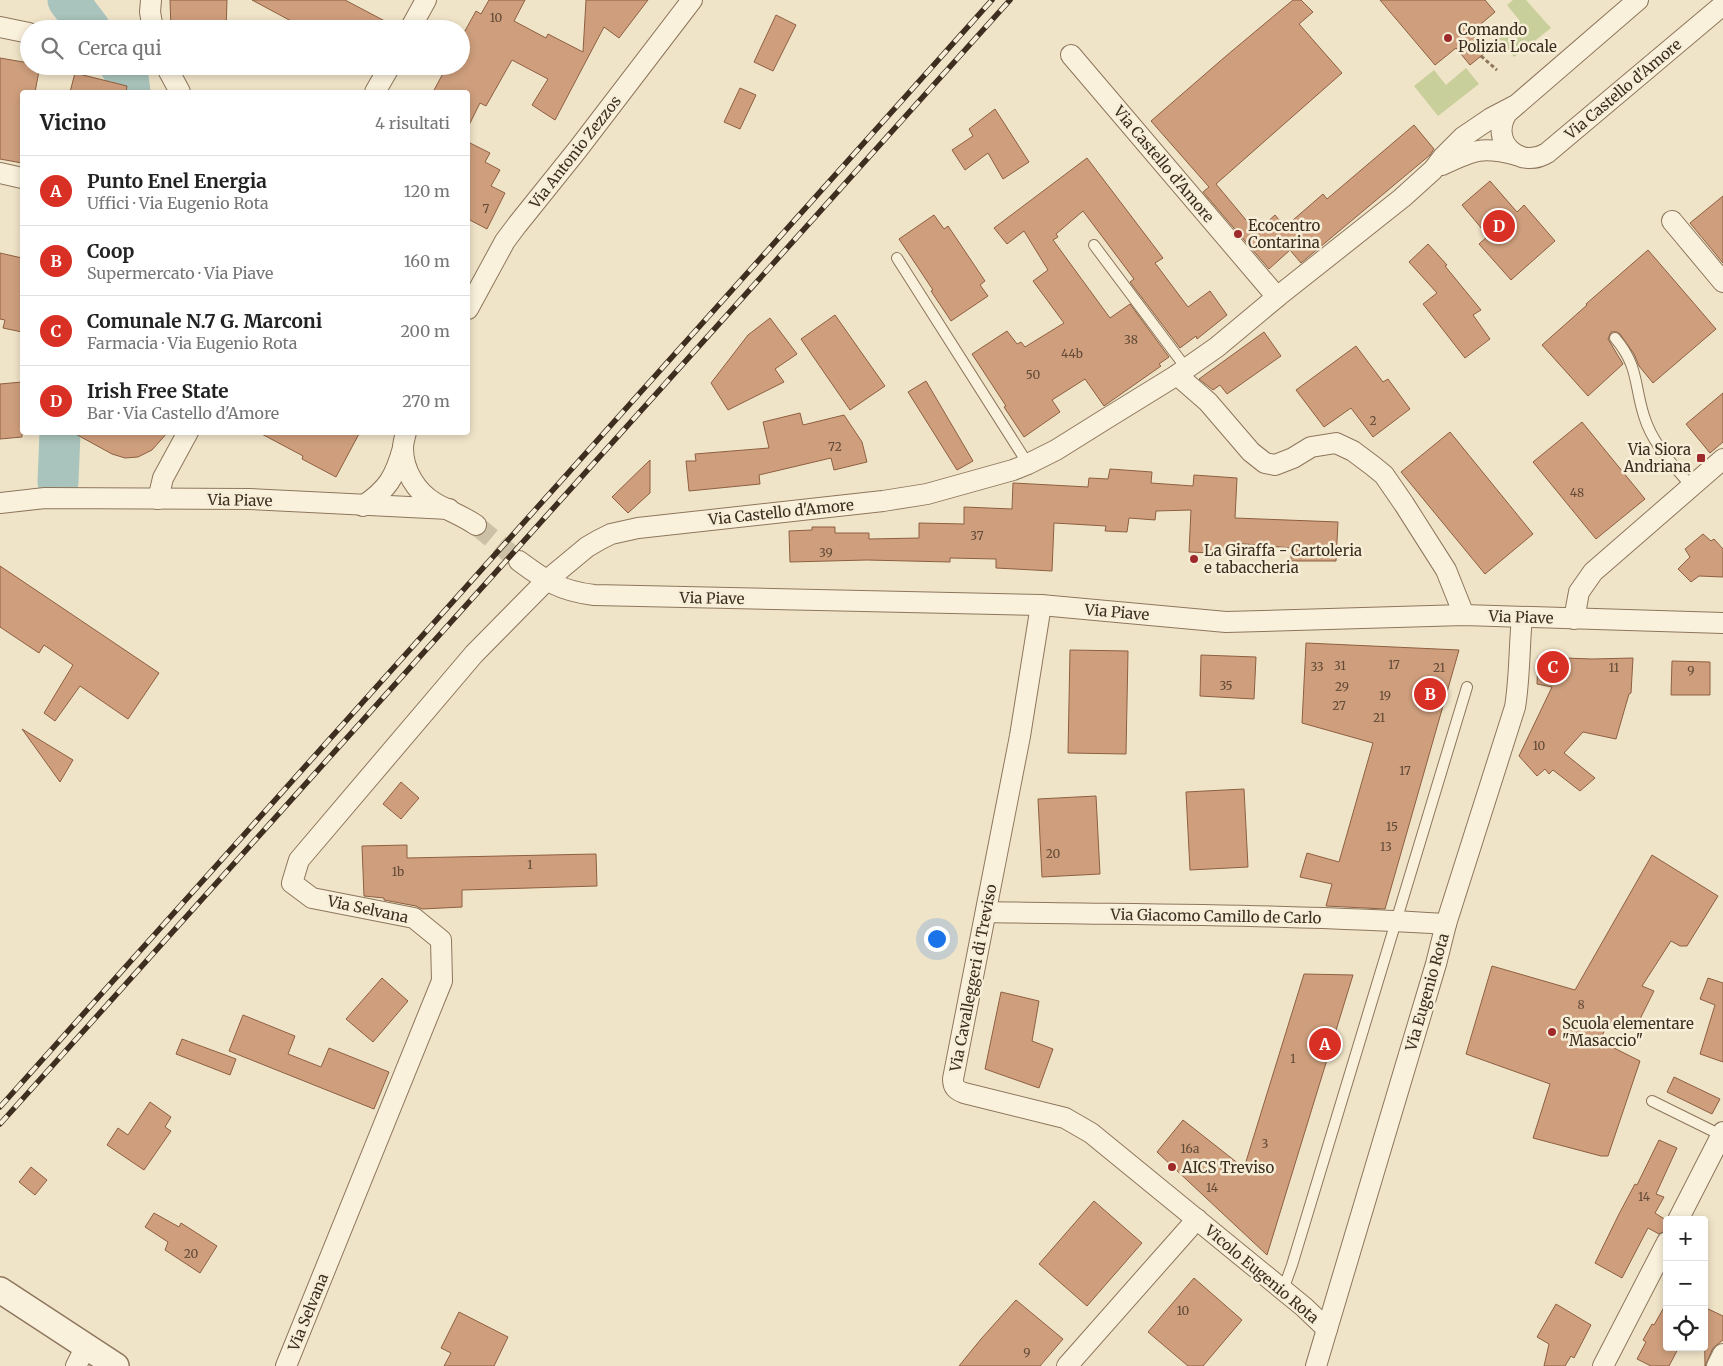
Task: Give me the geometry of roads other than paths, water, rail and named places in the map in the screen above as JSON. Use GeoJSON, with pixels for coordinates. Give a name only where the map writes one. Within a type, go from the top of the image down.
{"type":"FeatureCollection","features":[{"type":"Feature","properties":{"kind":"street"},"geometry":{"type":"LineString","coordinates":[[151,0],[151,20]]}},
{"type":"Feature","properties":{"kind":"street"},"geometry":{"type":"LineString","coordinates":[[415,20],[426,0]]}},
{"type":"Feature","properties":{"kind":"street","name":"Via Antonio Zezzos"},"geometry":{"type":"LineString","coordinates":[[470,305],[505,241],[692,0]]}},
{"type":"Feature","properties":{"kind":"street","name":"Via Castello d'Amore"},"geometry":{"type":"LineString","coordinates":[[1517,155],[1507,148],[1504,142],[1501,130],[1504,118],[1514,106],[1638,0]]}},
{"type":"Feature","properties":{"kind":"street","name":"Via Castello d'Amore"},"geometry":{"type":"LineString","coordinates":[[1433,170],[1463,155],[1483,150],[1494,150],[1532,158],[1547,153],[1723,5]]}},
{"type":"Feature","properties":{"kind":"street"},"geometry":{"type":"LineString","coordinates":[[0,27],[20,31]]}},
{"type":"Feature","properties":{"kind":"street","name":"Via Castello d'Amore"},"geometry":{"type":"LineString","coordinates":[[1071,55],[1277,297]]}},
{"type":"Feature","properties":{"kind":"street"},"geometry":{"type":"LineString","coordinates":[[171,75],[179,90]]}},
{"type":"Feature","properties":{"kind":"street"},"geometry":{"type":"LineString","coordinates":[[376,90],[385,75]]}},
{"type":"Feature","properties":{"kind":"street","name":"Via Castello d'Amore"},"geometry":{"type":"LineString","coordinates":[[546,582],[588,547],[599,540],[620,532],[638,528],[883,502],[927,494],[1028,464],[1056,450],[1182,371],[1216,347],[1402,198],[1433,170],[1443,157],[1463,138],[1491,118],[1514,106]]}},
{"type":"Feature","properties":{"kind":"street"},"geometry":{"type":"LineString","coordinates":[[0,173],[20,178]]}},
{"type":"Feature","properties":{"kind":"street"},"geometry":{"type":"LineString","coordinates":[[1672,221],[1723,282]]}},
{"type":"Feature","properties":{"kind":"street"},"geometry":{"type":"LineString","coordinates":[[1182,371],[1251,452],[1265,463],[1275,465],[1293,458],[1311,447],[1336,443],[1353,451],[1373,466],[1384,476],[1400,498],[1446,570],[1464,615]]}},
{"type":"Feature","properties":{"kind":"street"},"geometry":{"type":"LineString","coordinates":[[158,499],[163,478],[186,435]]}},
{"type":"Feature","properties":{"kind":"street"},"geometry":{"type":"LineString","coordinates":[[363,506],[376,497],[393,478],[405,440]]}},
{"type":"Feature","properties":{"kind":"street"},"geometry":{"type":"LineString","coordinates":[[405,440],[406,463],[415,484],[423,494],[448,509]]}},
{"type":"Feature","properties":{"kind":"street"},"geometry":{"type":"LineString","coordinates":[[1574,619],[1579,592],[1593,572],[1723,459]]}},
{"type":"Feature","properties":{"kind":"street","name":"Via Piave"},"geometry":{"type":"LineString","coordinates":[[0,503],[32,499],[248,499],[448,509],[476,525]]}},
{"type":"Feature","properties":{"kind":"street","name":"Via Piave"},"geometry":{"type":"LineString","coordinates":[[519,561],[546,582],[565,590],[594,595],[1041,605],[1226,622],[1464,615],[1723,623]]}},
{"type":"Feature","properties":{"kind":"street","name":"Via Selvana"},"geometry":{"type":"LineString","coordinates":[[286,1366],[442,981],[441,940],[414,918],[312,898],[292,883],[299,860],[474,654],[546,582]]}},
{"type":"Feature","properties":{"kind":"street","name":"Via Cavalleggeri di Treviso"},"geometry":{"type":"LineString","coordinates":[[1041,605],[1020,736],[952,1085],[956,1090],[964,1093],[1065,1118],[1079,1125],[1105,1143],[1197,1219]]}},
{"type":"Feature","properties":{"kind":"street","name":"Via Eugenio Rota"},"geometry":{"type":"LineString","coordinates":[[1316,1366],[1433,974],[1446,924],[1515,707],[1519,683],[1519,646],[1522,617]]}},
{"type":"Feature","properties":{"kind":"street","name":"Via Giacomo Camillo de Carlo"},"geometry":{"type":"LineString","coordinates":[[986,912],[1397,921],[1446,924]]}},
{"type":"Feature","properties":{"kind":"street"},"geometry":{"type":"LineString","coordinates":[[1680,1216],[1722,1133]]}},
{"type":"Feature","properties":{"kind":"street"},"geometry":{"type":"LineString","coordinates":[[1067,1366],[1197,1219]]}},
{"type":"Feature","properties":{"kind":"street","name":"Vicolo Eugenio Rota"},"geometry":{"type":"LineString","coordinates":[[1197,1219],[1327,1329]]}},
{"type":"Feature","properties":{"kind":"street"},"geometry":{"type":"LineString","coordinates":[[1603,1366],[1663,1250]]}},
{"type":"Feature","properties":{"kind":"street"},"geometry":{"type":"LineString","coordinates":[[0,1290],[81,1356],[116,1366]]}},
{"type":"Feature","properties":{"kind":"street"},"geometry":{"type":"LineString","coordinates":[[1717,1366],[1723,1354]]}},
{"type":"Feature","properties":{"kind":"lane"},"geometry":{"type":"LineString","coordinates":[[1094,245],[1182,371]]}},
{"type":"Feature","properties":{"kind":"lane"},"geometry":{"type":"LineString","coordinates":[[897,258],[1028,464]]}},
{"type":"Feature","properties":{"kind":"lane"},"geometry":{"type":"LineString","coordinates":[[1615,338],[1625,350],[1632,364],[1644,416],[1650,430],[1665,455],[1691,486]]}},
{"type":"Feature","properties":{"kind":"lane"},"geometry":{"type":"LineString","coordinates":[[1283,1290],[1467,687]]}},
{"type":"Feature","properties":{"kind":"lane"},"geometry":{"type":"LineString","coordinates":[[1652,1101],[1722,1133]]}},
{"type":"Feature","properties":{"kind":"waterway"},"geometry":{"type":"LineString","coordinates":[[68,0],[83,20]]}},
{"type":"Feature","properties":{"kind":"waterway"},"geometry":{"type":"LineString","coordinates":[[127,75],[130,90]]}},
{"type":"Feature","properties":{"kind":"waterway"},"geometry":{"type":"LineString","coordinates":[[58,482],[60,435]]}},
{"type":"Feature","properties":{"kind":"tunnel"},"geometry":{"type":"LineString","coordinates":[[476,525],[519,561]]}},
{"type":"Feature","properties":{"kind":"railway"},"geometry":{"type":"LineString","coordinates":[[0,1107],[992,0]]}},
{"type":"Feature","properties":{"kind":"railway"},"geometry":{"type":"LineString","coordinates":[[0,1124],[1010,0]]}},
{"type":"Feature","properties":{"kind":"place","name":"Comando Polizia Locale"},"geometry":{"type":"Point","coordinates":[1448,38]}},
{"type":"Feature","properties":{"kind":"place","name":"Irish Free State"},"geometry":{"type":"Point","coordinates":[1499,226]}},
{"type":"Feature","properties":{"kind":"place","name":"Ecocentro Contarina"},"geometry":{"type":"Point","coordinates":[1238,234]}},
{"type":"Feature","properties":{"kind":"place","name":"Via Siora Andriana"},"geometry":{"type":"Point","coordinates":[1701,458]}},
{"type":"Feature","properties":{"kind":"place","name":"La Giraffa - Cartoleria e tabaccheria"},"geometry":{"type":"Point","coordinates":[1194,559]}},
{"type":"Feature","properties":{"kind":"place","name":"Comunale N.7 G. Marconi"},"geometry":{"type":"Point","coordinates":[1553,667]}},
{"type":"Feature","properties":{"kind":"place","name":"Coop"},"geometry":{"type":"Point","coordinates":[1430,694]}},
{"type":"Feature","properties":{"kind":"place","name":"Scuola elementare \"Masaccio\""},"geometry":{"type":"Point","coordinates":[1552,1032]}},
{"type":"Feature","properties":{"kind":"place","name":"Punto Enel Energia"},"geometry":{"type":"Point","coordinates":[1325,1044]}},
{"type":"Feature","properties":{"kind":"place","name":"AICS Treviso"},"geometry":{"type":"Point","coordinates":[1172,1167]}}]}
